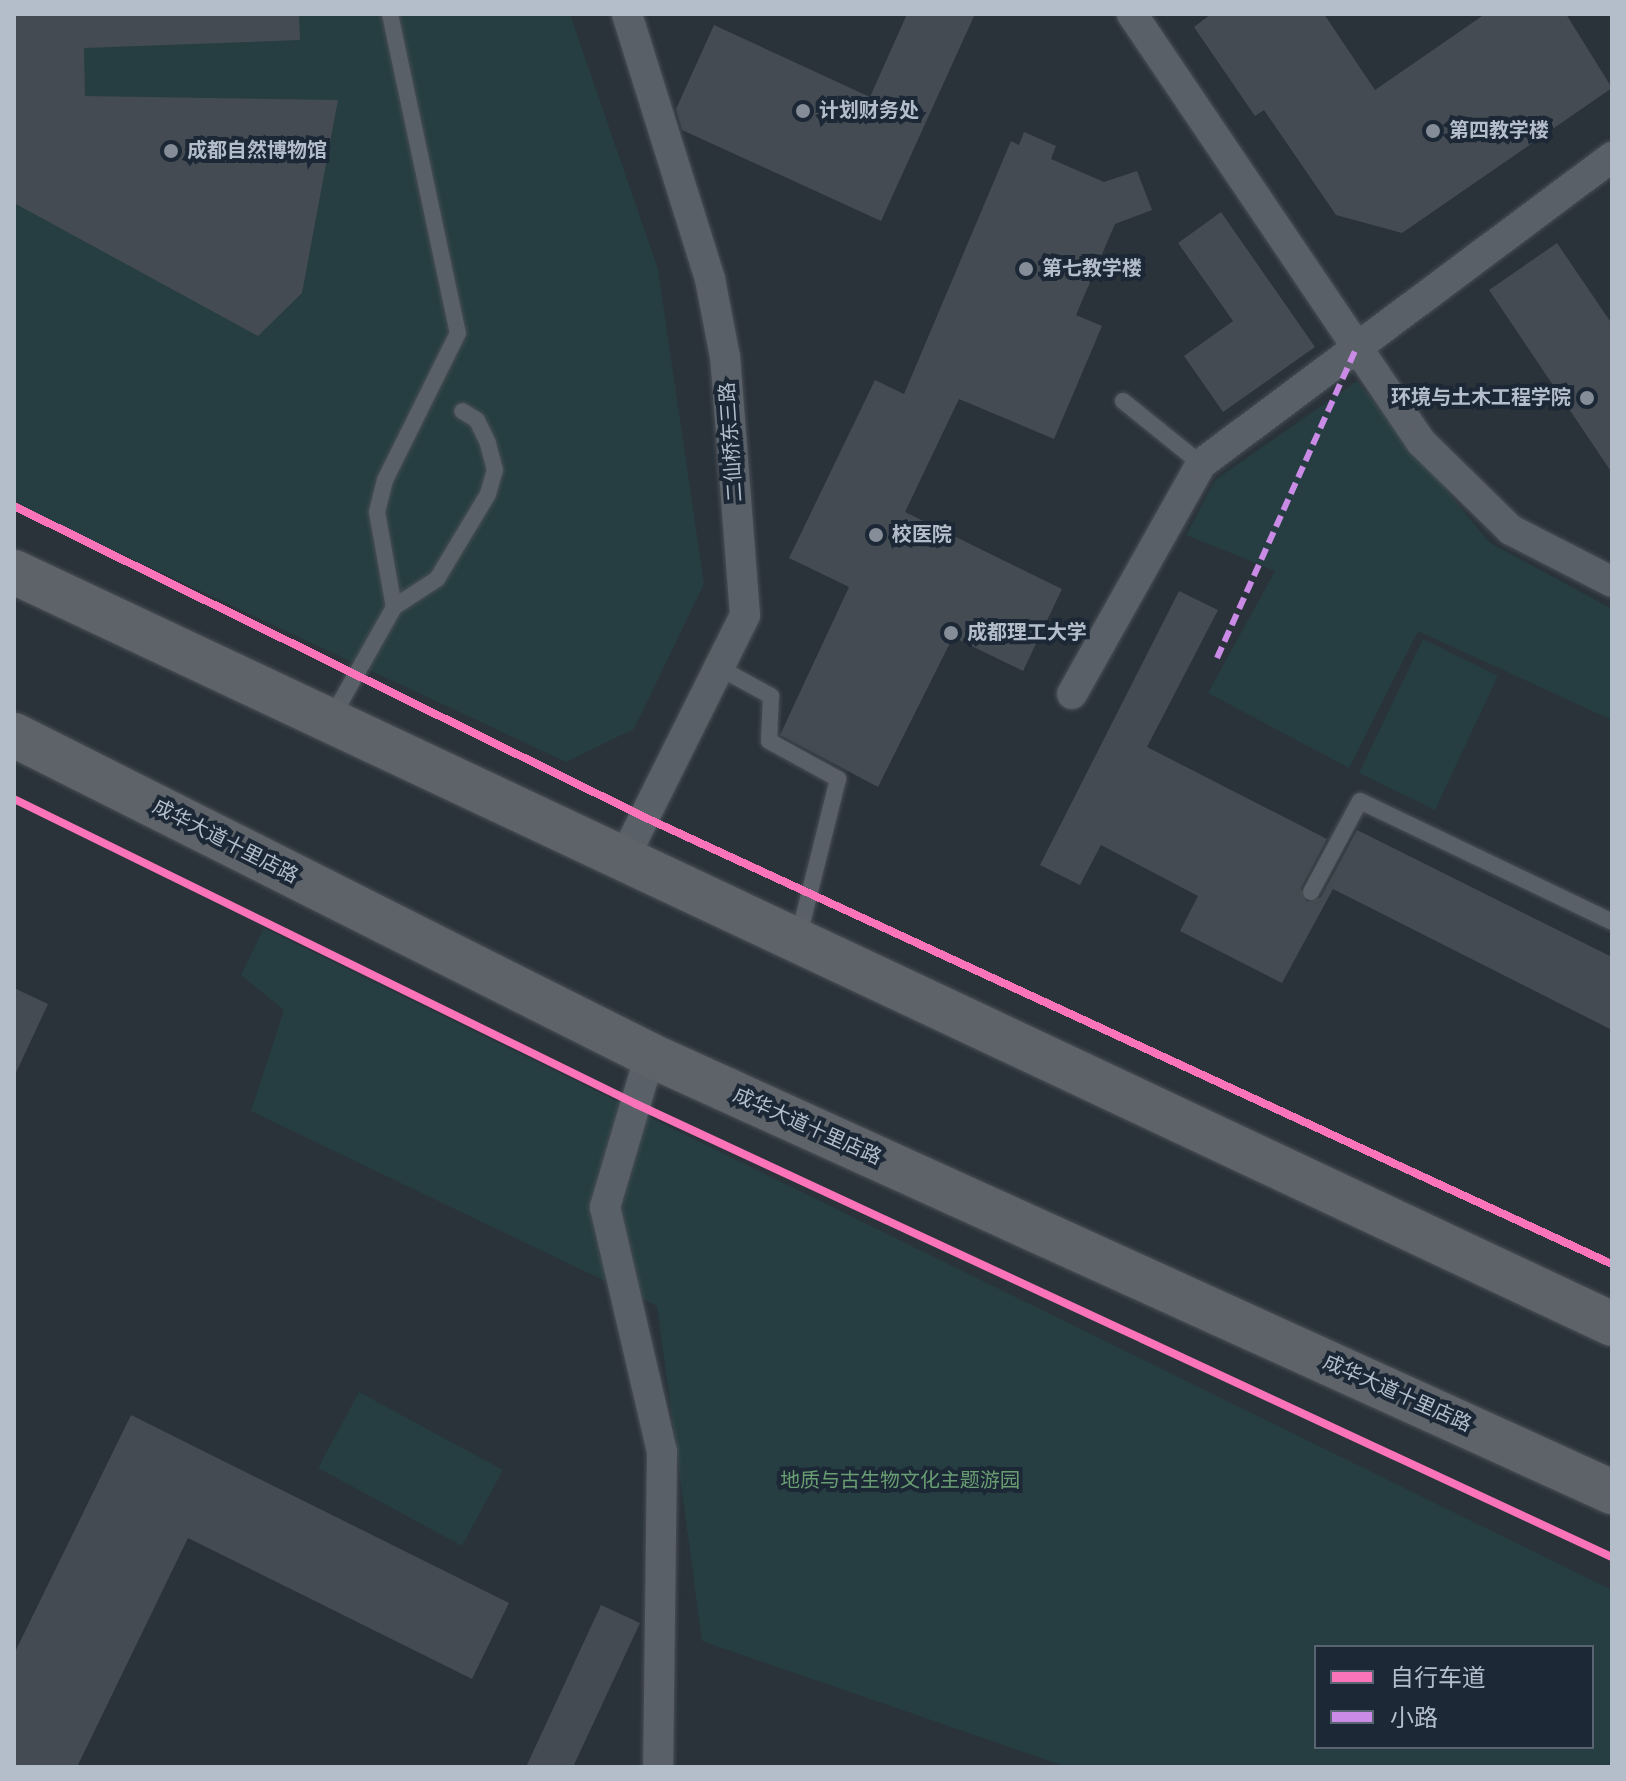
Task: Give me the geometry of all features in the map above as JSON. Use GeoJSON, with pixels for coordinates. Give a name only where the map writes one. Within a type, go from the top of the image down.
{"type":"FeatureCollection","features":[{"type":"Feature","properties":{"kind":"main road"},"geometry":{"type":"LineString","coordinates":[[14,572],[799,936],[1612,1324]]}},
{"type":"Feature","properties":{"kind":"main road","name":"成华大道十里店路"},"geometry":{"type":"LineString","coordinates":[[14,735],[650,1055],[1612,1492]]}},
{"type":"Feature","properties":{"kind":"street","name":"二仙桥东三路"},"geometry":{"type":"LineString","coordinates":[[625,856],[716,666],[745,615],[725,357],[710,279],[627,14]]}},
{"type":"Feature","properties":{"kind":"street"},"geometry":{"type":"LineString","coordinates":[[1132,14],[1355,351],[1421,442],[1511,530],[1612,582]]}},
{"type":"Feature","properties":{"kind":"street"},"geometry":{"type":"LineString","coordinates":[[1072,694],[1201,464],[1612,157]]}},
{"type":"Feature","properties":{"kind":"street"},"geometry":{"type":"LineString","coordinates":[[650,1055],[605,1207],[662,1452],[658,1767]]}},
{"type":"Feature","properties":{"kind":"lane"},"geometry":{"type":"LineString","coordinates":[[390,14],[458,333],[385,480],[377,512],[394,607]]}},
{"type":"Feature","properties":{"kind":"lane"},"geometry":{"type":"LineString","coordinates":[[1123,401],[1201,464]]}},
{"type":"Feature","properties":{"kind":"lane"},"geometry":{"type":"LineString","coordinates":[[331,719],[394,607],[437,579],[488,494],[495,470],[488,443],[477,420],[462,411]]}},
{"type":"Feature","properties":{"kind":"lane"},"geometry":{"type":"LineString","coordinates":[[716,666],[771,696],[769,741],[838,779],[799,936]]}},
{"type":"Feature","properties":{"kind":"lane"},"geometry":{"type":"LineString","coordinates":[[1311,892],[1360,801],[1612,922]]}},
{"type":"Feature","properties":{"kind":"green space","name":"成都自然博物馆"},"geometry":{"type":"Polygon","coordinates":[[[14,14],[570,14],[658,269],[704,584],[634,729],[566,762],[14,504],[14,14]]]}},
{"type":"Feature","properties":{"kind":"green space"},"geometry":{"type":"Polygon","coordinates":[[[1357,381],[1489,542],[1612,609],[1612,720],[1418,631],[1349,768],[1208,693],[1275,571],[1186,535],[1215,480],[1357,381]]]}},
{"type":"Feature","properties":{"kind":"green space"},"geometry":{"type":"Polygon","coordinates":[[[1423,639],[1498,676],[1435,810],[1359,773],[1423,639]]]}},
{"type":"Feature","properties":{"kind":"green space","name":"地质与古生物文化主题游园"},"geometry":{"type":"Polygon","coordinates":[[[264,928],[1612,1590],[1612,1767],[1067,1767],[702,1641],[657,1306],[251,1111],[284,1010],[241,975],[264,928]]]}},
{"type":"Feature","properties":{"kind":"green space"},"geometry":{"type":"Polygon","coordinates":[[[359,1392],[503,1470],[462,1546],[318,1468],[359,1392]]]}},
{"type":"Feature","properties":{"kind":"building","name":"成都自然博物馆"},"geometry":{"type":"Polygon","coordinates":[[[14,14],[299,14],[300,40],[84,48],[85,96],[338,100],[302,293],[258,336],[14,203],[14,14]]]}},
{"type":"Feature","properties":{"kind":"building","name":"计划财务处"},"geometry":{"type":"Polygon","coordinates":[[[907,14],[975,14],[881,221],[682,130],[676,109],[714,25],[870,97],[907,14]]]}},
{"type":"Feature","properties":{"kind":"building"},"geometry":{"type":"Polygon","coordinates":[[[1211,14],[1324,14],[1375,90],[1485,14],[1566,14],[1612,88],[1402,233],[1336,215],[1264,110],[1255,116],[1194,27],[1211,14]]]}},
{"type":"Feature","properties":{"kind":"building"},"geometry":{"type":"Polygon","coordinates":[[[1024,132],[1056,146],[1051,159],[1104,182],[1137,171],[1152,210],[1115,224],[1076,315],[1102,326],[1054,439],[959,399],[905,512],[1062,589],[1023,671],[953,637],[878,787],[780,735],[849,587],[789,558],[875,380],[904,394],[1011,141],[1019,145],[1024,132]]]}},
{"type":"Feature","properties":{"kind":"building"},"geometry":{"type":"Polygon","coordinates":[[[1221,212],[1315,347],[1223,412],[1184,356],[1233,321],[1178,243],[1221,212]]]}},
{"type":"Feature","properties":{"kind":"building","name":"环境与土木工程学院"},"geometry":{"type":"Polygon","coordinates":[[[1557,243],[1612,324],[1612,473],[1489,290],[1557,243]]]}},
{"type":"Feature","properties":{"kind":"building"},"geometry":{"type":"Polygon","coordinates":[[[1179,591],[1218,610],[1147,747],[1327,839],[1301,888],[1307,902],[1321,897],[1357,830],[1612,957],[1612,1030],[1333,889],[1282,983],[1180,931],[1198,896],[1101,845],[1080,885],[1040,865],[1179,591]]]}},
{"type":"Feature","properties":{"kind":"building"},"geometry":{"type":"Polygon","coordinates":[[[14,988],[48,1004],[14,1077],[14,988]]]}},
{"type":"Feature","properties":{"kind":"building"},"geometry":{"type":"Polygon","coordinates":[[[131,1415],[509,1603],[472,1679],[188,1538],[77,1767],[14,1767],[14,1654],[131,1415]]]}},
{"type":"Feature","properties":{"kind":"building"},"geometry":{"type":"Polygon","coordinates":[[[601,1605],[640,1623],[573,1767],[526,1767],[601,1605]]]}},
{"type":"Feature","properties":{"kind":"marked path"},"geometry":{"type":"LineString","coordinates":[[1217,658],[1355,351]]}},
{"type":"Feature","properties":{"kind":"cycle path"},"geometry":{"type":"LineString","coordinates":[[14,506],[644,817],[1612,1264]]}},
{"type":"Feature","properties":{"kind":"cycle path"},"geometry":{"type":"LineString","coordinates":[[14,799],[636,1104],[1612,1557]]}},
{"type":"Feature","properties":{"kind":"place","name":"计划财务处"},"geometry":{"type":"Point","coordinates":[803,111]}},
{"type":"Feature","properties":{"kind":"place","name":"第四教学楼"},"geometry":{"type":"Point","coordinates":[1433,131]}},
{"type":"Feature","properties":{"kind":"place","name":"成都自然博物馆"},"geometry":{"type":"Point","coordinates":[171,151]}},
{"type":"Feature","properties":{"kind":"place","name":"第七教学楼"},"geometry":{"type":"Point","coordinates":[1026,269]}},
{"type":"Feature","properties":{"kind":"place","name":"环境与土木工程学院"},"geometry":{"type":"Point","coordinates":[1587,398]}},
{"type":"Feature","properties":{"kind":"place","name":"校医院"},"geometry":{"type":"Point","coordinates":[876,535]}},
{"type":"Feature","properties":{"kind":"place","name":"成都理工大学"},"geometry":{"type":"Point","coordinates":[951,633]}}]}
